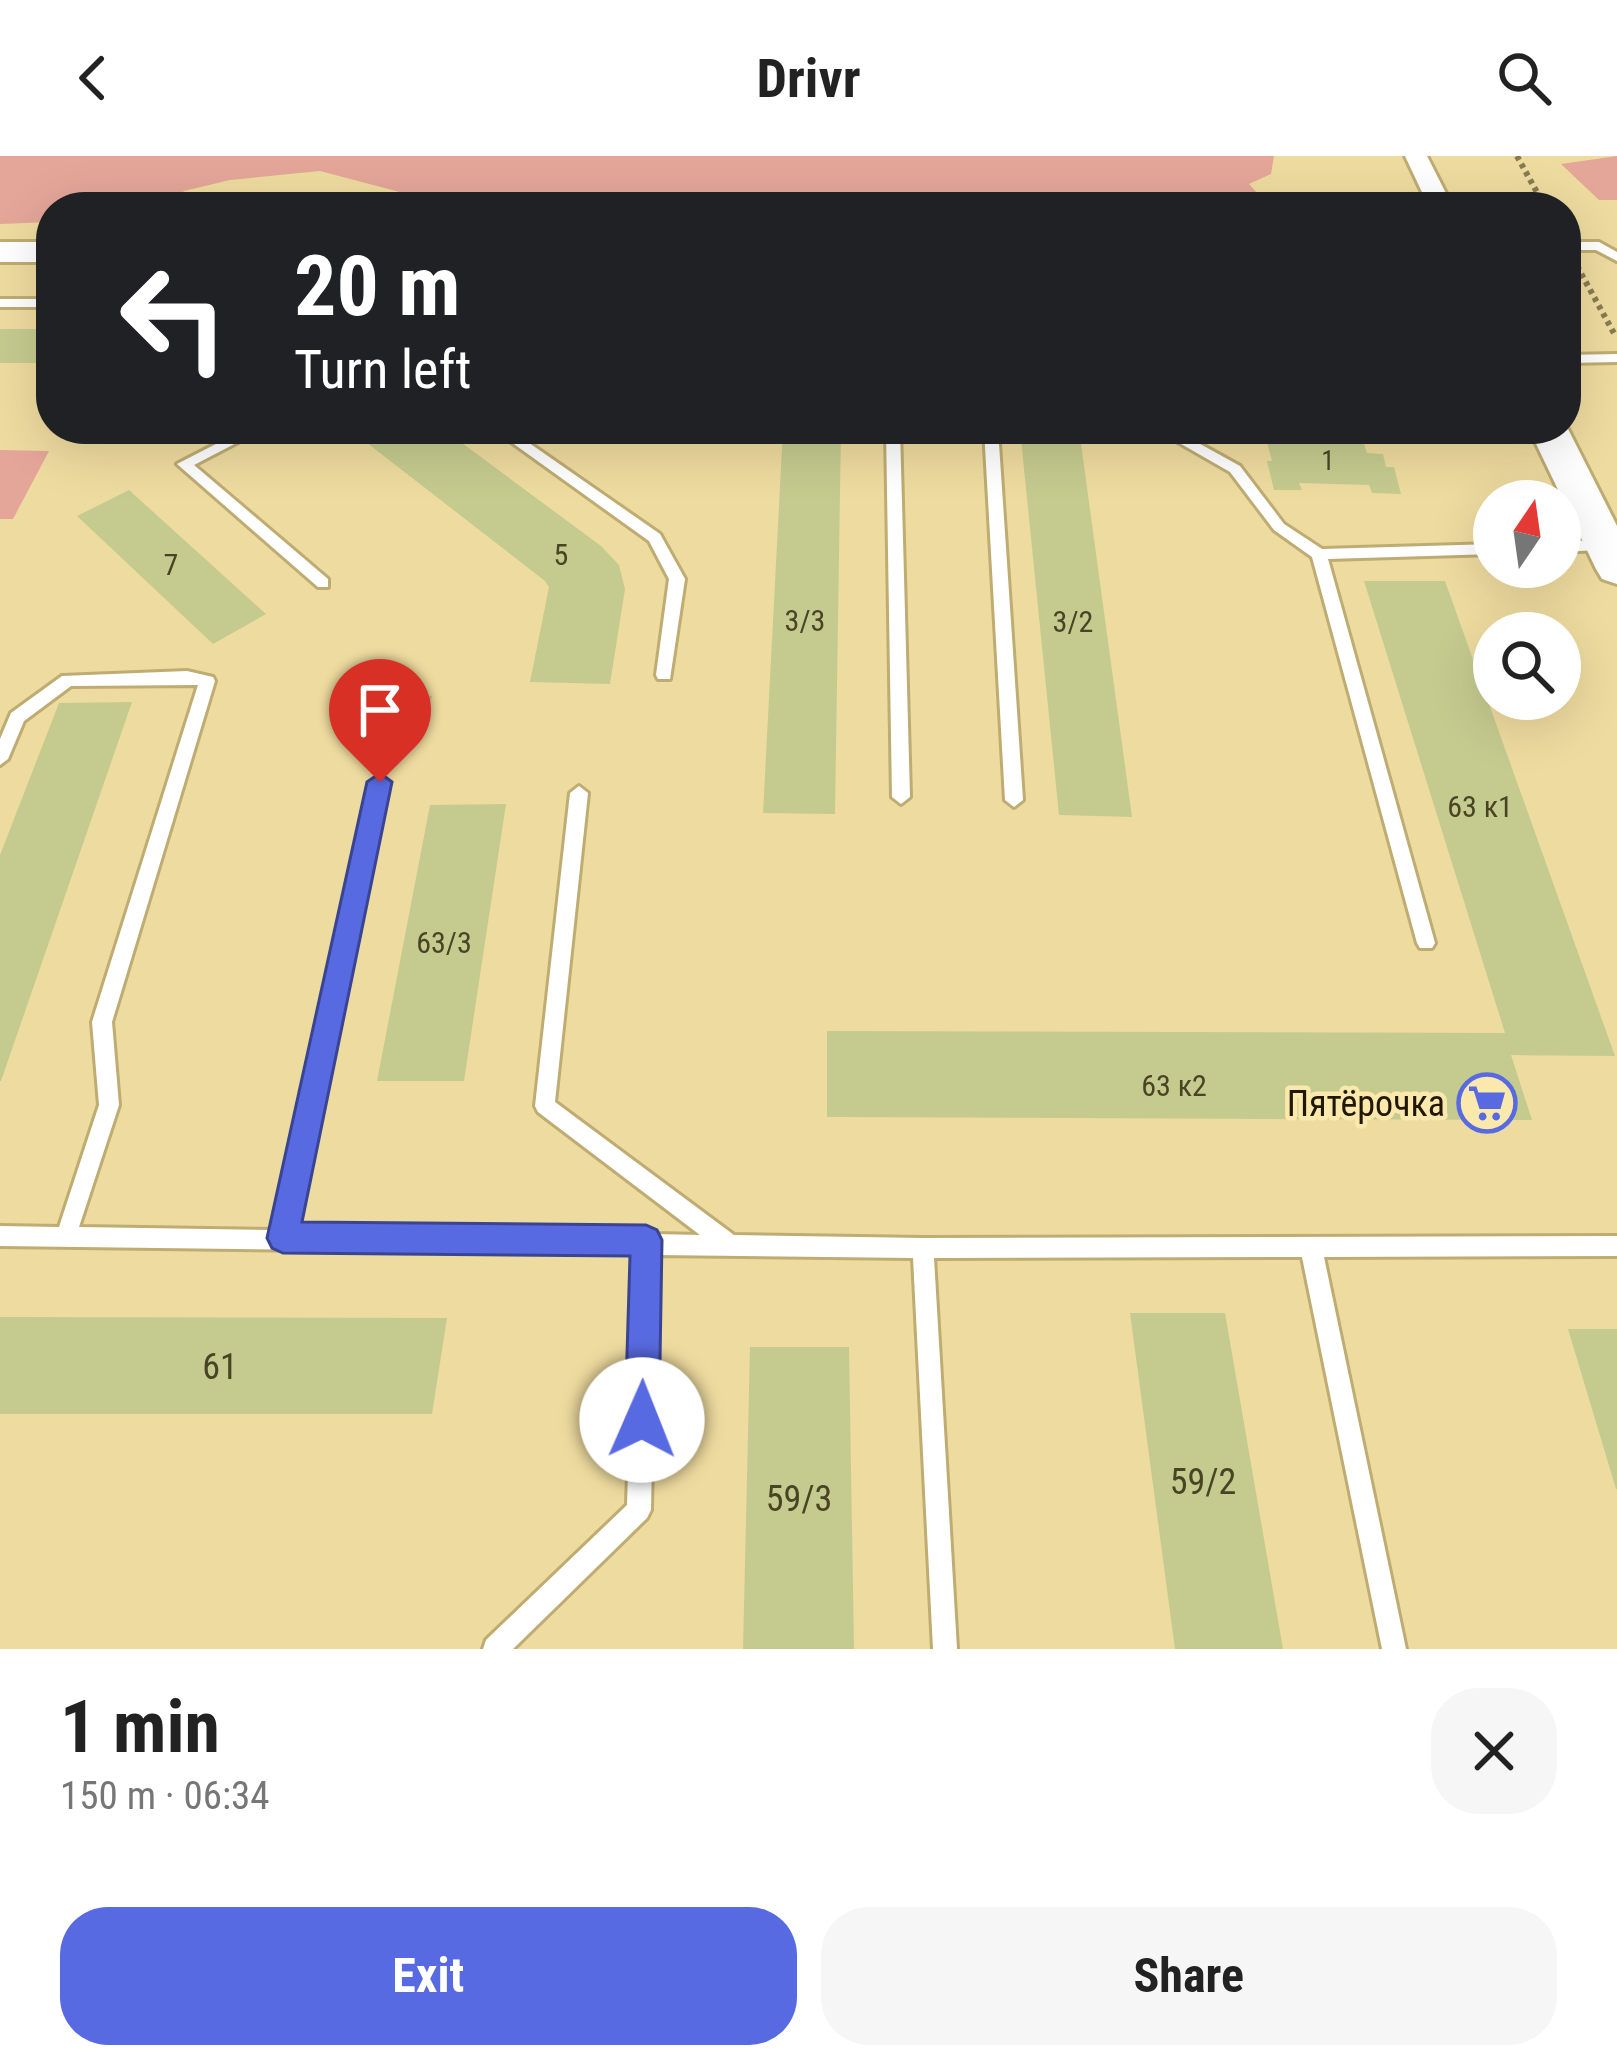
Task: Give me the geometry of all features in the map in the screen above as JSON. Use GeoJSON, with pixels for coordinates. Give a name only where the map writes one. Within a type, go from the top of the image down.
{"type":"FeatureCollection","features":[{"type":"Feature","properties":{"kind":"main road"},"geometry":{"type":"LineString","coordinates":[[0,252],[36,252]]}},
{"type":"Feature","properties":{"kind":"main road"},"geometry":{"type":"LineString","coordinates":[[1557,444],[1613,553]]}},
{"type":"Feature","properties":{"kind":"street"},"geometry":{"type":"LineString","coordinates":[[1416,156],[1434,192]]}},
{"type":"Feature","properties":{"kind":"lane"},"geometry":{"type":"LineString","coordinates":[[1581,246],[1598,246],[1617,257]]}},
{"type":"Feature","properties":{"kind":"lane"},"geometry":{"type":"LineString","coordinates":[[0,303],[36,303]]}},
{"type":"Feature","properties":{"kind":"lane"},"geometry":{"type":"LineString","coordinates":[[1581,359],[1617,358]]}},
{"type":"Feature","properties":{"kind":"lane"},"geometry":{"type":"LineString","coordinates":[[225,444],[184,464],[323,583]]}},
{"type":"Feature","properties":{"kind":"lane"},"geometry":{"type":"LineString","coordinates":[[521,444],[656,538],[677,579],[664,675]]}},
{"type":"Feature","properties":{"kind":"lane"},"geometry":{"type":"LineString","coordinates":[[893,444],[901,797]]}},
{"type":"Feature","properties":{"kind":"lane"},"geometry":{"type":"LineString","coordinates":[[992,444],[1014,800]]}},
{"type":"Feature","properties":{"kind":"lane"},"geometry":{"type":"LineString","coordinates":[[1189,444],[1235,469],[1279,527],[1319,554],[1473,550]]}},
{"type":"Feature","properties":{"kind":"lane"},"geometry":{"type":"LineString","coordinates":[[1581,549],[1613,553]]}},
{"type":"Feature","properties":{"kind":"lane"},"geometry":{"type":"LineString","coordinates":[[1319,554],[1426,943]]}},
{"type":"Feature","properties":{"kind":"lane"},"geometry":{"type":"LineString","coordinates":[[0,759],[17,717],[68,680],[187,677],[207,681],[102,1022],[109,1105],[66,1236]]}},
{"type":"Feature","properties":{"kind":"lane"},"geometry":{"type":"LineString","coordinates":[[283,1238],[380,782]]}},
{"type":"Feature","properties":{"kind":"lane"},"geometry":{"type":"LineString","coordinates":[[579,793],[545,1106],[727,1243]]}},
{"type":"Feature","properties":{"kind":"lane"},"geometry":{"type":"LineString","coordinates":[[0,1236],[646,1240],[923,1248],[1617,1246]]}},
{"type":"Feature","properties":{"kind":"lane"},"geometry":{"type":"LineString","coordinates":[[495,1649],[639,1510],[646,1240]]}},
{"type":"Feature","properties":{"kind":"lane"},"geometry":{"type":"LineString","coordinates":[[1311,1247],[1394,1649]]}},
{"type":"Feature","properties":{"kind":"lane"},"geometry":{"type":"LineString","coordinates":[[923,1248],[945,1649]]}},
{"type":"Feature","properties":{"kind":"path"},"geometry":{"type":"LineString","coordinates":[[1517,156],[1537,192]]}},
{"type":"Feature","properties":{"kind":"path"},"geometry":{"type":"LineString","coordinates":[[1581,273],[1617,338]]}},
{"type":"Feature","properties":{"kind":"shaded area"},"geometry":{"type":"Polygon","coordinates":[[[0,156],[1274,156],[1271,174],[1249,184],[1256,192],[400,192],[320,171],[230,180],[183,192],[36,192],[36,223],[0,224],[0,156]]]}},
{"type":"Feature","properties":{"kind":"shaded area"},"geometry":{"type":"Polygon","coordinates":[[[1617,156],[1617,200],[1599,200],[1561,164],[1617,156]]]}},
{"type":"Feature","properties":{"kind":"shaded area"},"geometry":{"type":"Polygon","coordinates":[[[0,450],[49,451],[13,519],[0,519],[0,450]]]}},
{"type":"Feature","properties":{"kind":"building"},"geometry":{"type":"Polygon","coordinates":[[[0,329],[36,329],[36,363],[0,363],[0,329]]]}},
{"type":"Feature","properties":{"kind":"building"},"geometry":{"type":"Polygon","coordinates":[[[368,444],[463,444],[601,546],[619,565],[625,589],[610,684],[530,682],[549,587],[368,444]]]}},
{"type":"Feature","properties":{"kind":"building"},"geometry":{"type":"Polygon","coordinates":[[[782,444],[841,444],[835,814],[763,813],[782,444]]]}},
{"type":"Feature","properties":{"kind":"building"},"geometry":{"type":"Polygon","coordinates":[[[1022,444],[1081,444],[1132,817],[1059,815],[1022,444]]]}},
{"type":"Feature","properties":{"kind":"building"},"geometry":{"type":"Polygon","coordinates":[[[1267,444],[1364,444],[1367,453],[1383,454],[1386,467],[1394,467],[1401,494],[1372,493],[1369,485],[1299,483],[1302,490],[1274,490],[1267,461],[1272,461],[1267,444]]]}},
{"type":"Feature","properties":{"kind":"building"},"geometry":{"type":"Polygon","coordinates":[[[129,490],[266,614],[213,644],[77,516],[129,490]]]}},
{"type":"Feature","properties":{"kind":"building"},"geometry":{"type":"Polygon","coordinates":[[[1364,581],[1445,581],[1473,659],[1473,720],[1495,720],[1615,1056],[1511,1055],[1532,1120],[827,1117],[827,1031],[1505,1033],[1364,581]]]}},
{"type":"Feature","properties":{"kind":"building"},"geometry":{"type":"Polygon","coordinates":[[[378,692],[432,696],[420,729],[366,724],[378,692]]]}},
{"type":"Feature","properties":{"kind":"building"},"geometry":{"type":"Polygon","coordinates":[[[132,702],[0,1081],[0,855],[59,703],[132,702]]]}},
{"type":"Feature","properties":{"kind":"building"},"geometry":{"type":"Polygon","coordinates":[[[506,804],[464,1081],[377,1081],[430,805],[506,804]]]}},
{"type":"Feature","properties":{"kind":"building"},"geometry":{"type":"Polygon","coordinates":[[[1130,1313],[1225,1313],[1283,1649],[1175,1649],[1130,1313]]]}},
{"type":"Feature","properties":{"kind":"building"},"geometry":{"type":"Polygon","coordinates":[[[0,1317],[447,1318],[432,1414],[0,1414],[0,1317]]]}},
{"type":"Feature","properties":{"kind":"building"},"geometry":{"type":"Polygon","coordinates":[[[1568,1329],[1617,1329],[1617,1489],[1616,1489],[1568,1329]]]}},
{"type":"Feature","properties":{"kind":"building"},"geometry":{"type":"Polygon","coordinates":[[[750,1347],[849,1347],[854,1649],[743,1649],[750,1347]]]}},
{"type":"Feature","properties":{"kind":"place","name":"Пятёрочка"},"geometry":{"type":"Point","coordinates":[1487,1103]}},
{"type":"Feature","properties":{"kind":"route"},"geometry":{"type":"LineString","coordinates":[[380,782],[283,1238],[646,1240],[642,1420]]}}]}
